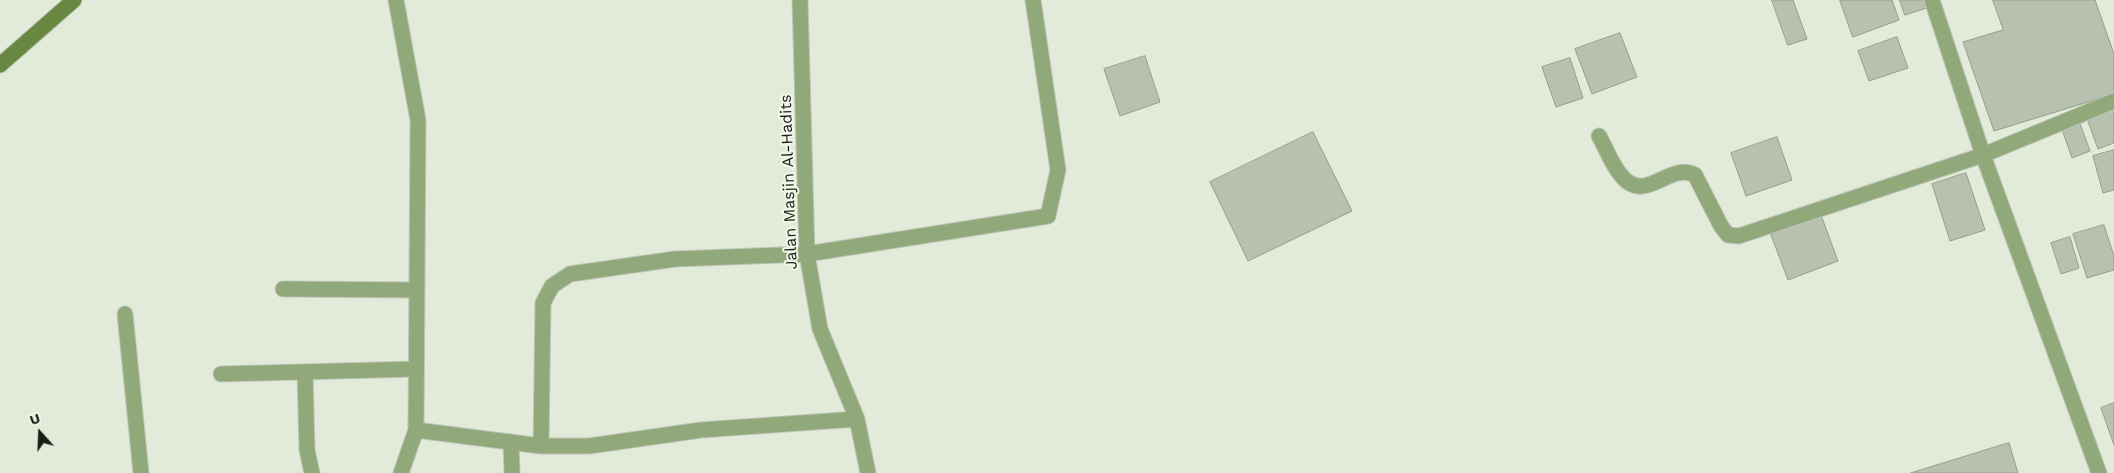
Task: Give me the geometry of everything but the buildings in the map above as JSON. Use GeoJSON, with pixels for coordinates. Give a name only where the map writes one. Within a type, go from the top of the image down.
{"type":"FeatureCollection","features":[{"type":"Feature","properties":{"kind":"main road"},"geometry":{"type":"LineString","coordinates":[[0,65],[74,0]]}},
{"type":"Feature","properties":{"kind":"street"},"geometry":{"type":"LineString","coordinates":[[396,0],[418,120],[416,430],[402,473]]}},
{"type":"Feature","properties":{"kind":"street","name":"Jalan Masjin Al-Hadits"},"geometry":{"type":"LineString","coordinates":[[800,0],[807,254],[820,329],[857,419],[868,473]]}},
{"type":"Feature","properties":{"kind":"street"},"geometry":{"type":"LineString","coordinates":[[541,446],[544,303],[552,286],[570,274],[675,259],[807,254],[1048,216],[1058,170],[1033,0]]}},
{"type":"Feature","properties":{"kind":"street"},"geometry":{"type":"LineString","coordinates":[[1932,0],[1983,155],[2099,473]]}},
{"type":"Feature","properties":{"kind":"street"},"geometry":{"type":"LineString","coordinates":[[1599,136],[1620,174],[1636,186],[1644,187],[1679,173],[1688,172],[1695,175],[1721,226],[1728,235],[1739,236],[1983,155],[2114,101]]}},
{"type":"Feature","properties":{"kind":"street"},"geometry":{"type":"LineString","coordinates":[[283,289],[417,290]]}},
{"type":"Feature","properties":{"kind":"street"},"geometry":{"type":"LineString","coordinates":[[125,314],[141,473]]}},
{"type":"Feature","properties":{"kind":"street"},"geometry":{"type":"LineString","coordinates":[[221,374],[416,369]]}},
{"type":"Feature","properties":{"kind":"street"},"geometry":{"type":"LineString","coordinates":[[305,372],[307,450],[312,473]]}},
{"type":"Feature","properties":{"kind":"street"},"geometry":{"type":"LineString","coordinates":[[416,430],[541,446],[589,446],[701,430],[857,419]]}},
{"type":"Feature","properties":{"kind":"street"},"geometry":{"type":"LineString","coordinates":[[511,442],[512,473]]}}]}
